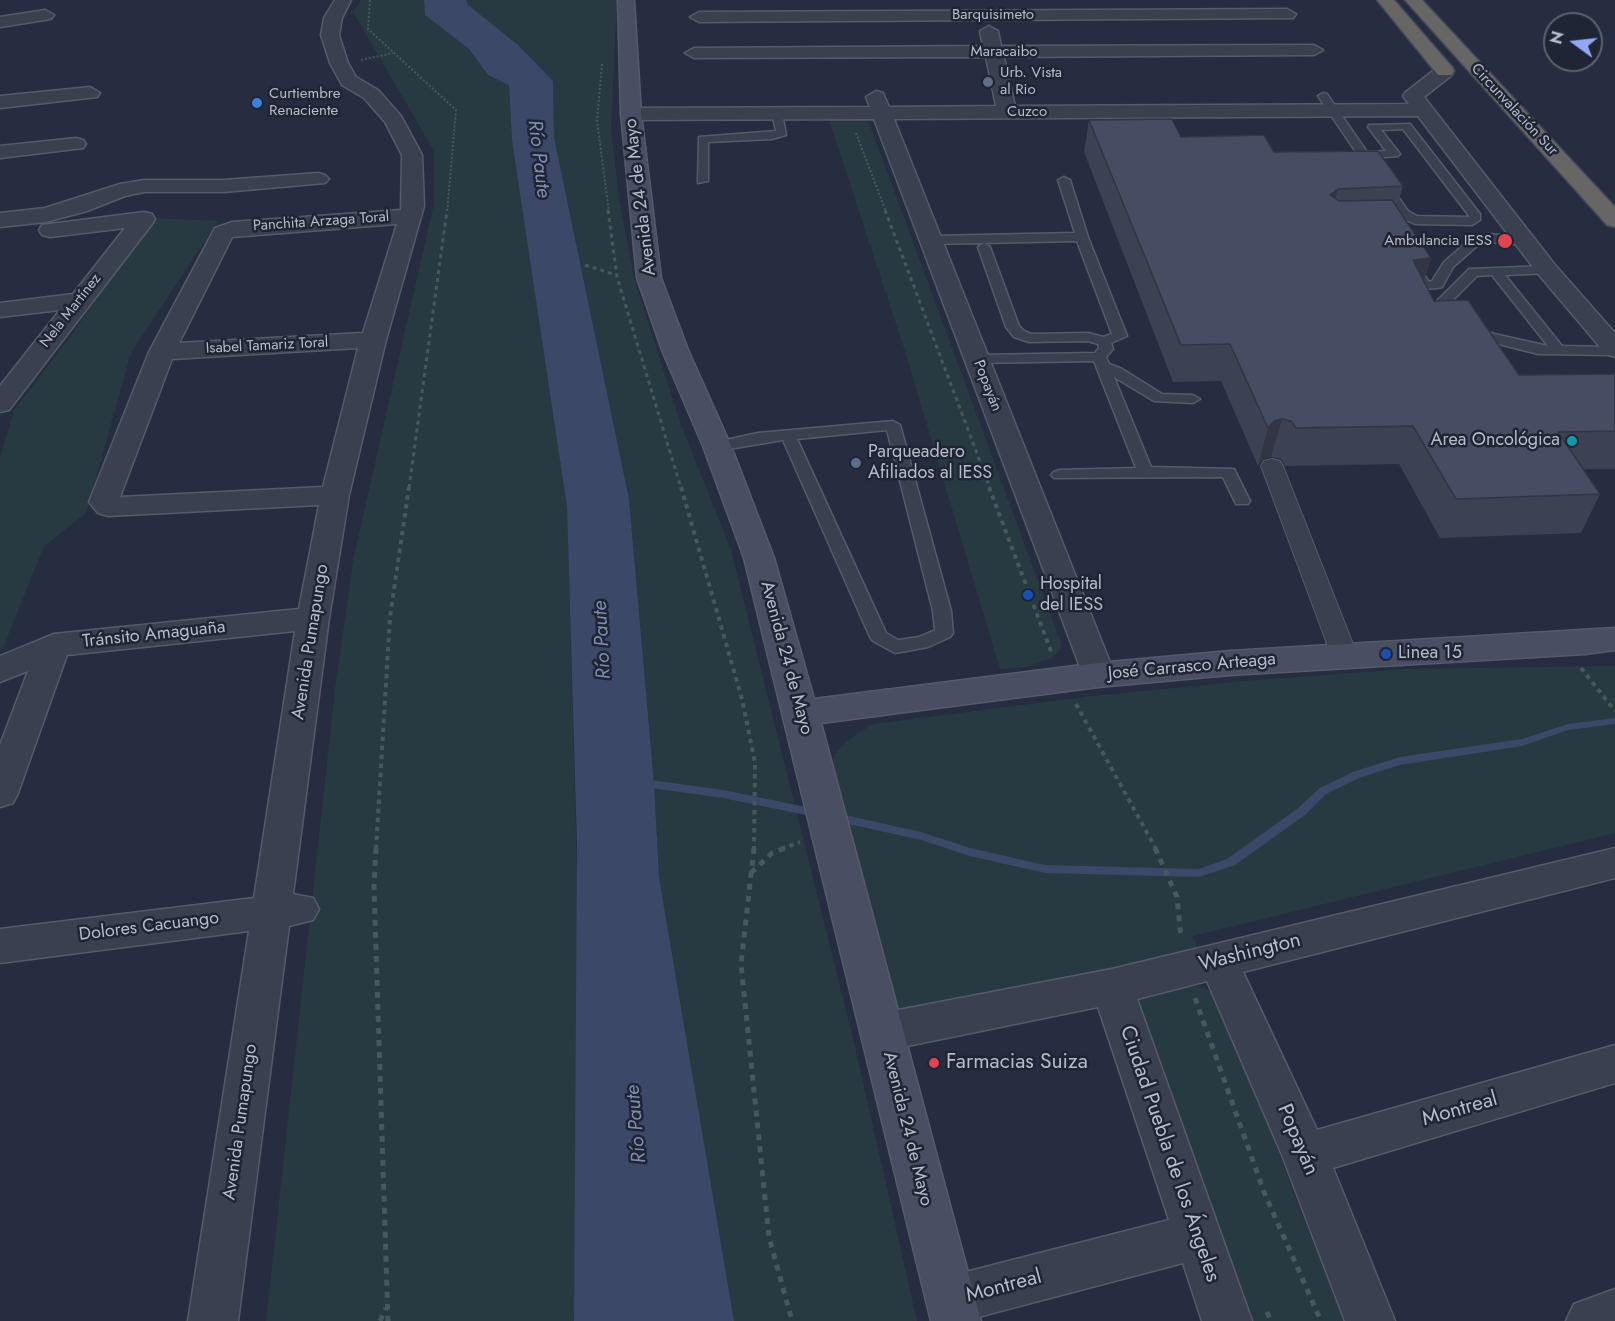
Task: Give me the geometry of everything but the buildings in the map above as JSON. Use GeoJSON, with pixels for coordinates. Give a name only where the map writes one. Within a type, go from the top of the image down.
{"type":"FeatureCollection","features":[{"type":"Feature","properties":{"kind":"highway","name":"Circunvalación Sur"},"geometry":{"type":"LineString","coordinates":[[1385,0],[1445,71]]}},
{"type":"Feature","properties":{"kind":"highway","name":"Circunvalación Sur"},"geometry":{"type":"LineString","coordinates":[[1413,0],[1615,220]]}},
{"type":"Feature","properties":{"kind":"main road","name":"Avenida 24 de Mayo"},"geometry":{"type":"LineString","coordinates":[[626,0],[631,106],[649,278],[675,351],[717,446],[759,558],[801,713],[819,792],[883,1032],[953,1311]]}},
{"type":"Feature","properties":{"kind":"main road","name":"José Carrasco Arteaga"},"geometry":{"type":"LineString","coordinates":[[801,713],[1098,675],[1230,663],[1594,642]]}},
{"type":"Feature","properties":{"kind":"street","name":"Avenida Pumapungo"},"geometry":{"type":"LineString","coordinates":[[213,1321],[285,911],[314,618],[335,495],[373,340],[411,216],[412,155],[394,120],[371,94],[349,81],[339,63],[330,36],[333,18],[343,0]]}},
{"type":"Feature","properties":{"kind":"street"},"geometry":{"type":"LineString","coordinates":[[983,7],[1005,104]]}},
{"type":"Feature","properties":{"kind":"street","name":"Barquisimeto"},"geometry":{"type":"LineString","coordinates":[[699,16],[983,7],[1287,14]]}},
{"type":"Feature","properties":{"kind":"street"},"geometry":{"type":"LineString","coordinates":[[1004,7],[1016,61]]}},
{"type":"Feature","properties":{"kind":"street"},"geometry":{"type":"LineString","coordinates":[[0,22],[45,15]]}},
{"type":"Feature","properties":{"kind":"street","name":"Maracaibo"},"geometry":{"type":"LineString","coordinates":[[694,53],[993,52],[1016,61],[1314,50]]}},
{"type":"Feature","properties":{"kind":"street"},"geometry":{"type":"LineString","coordinates":[[1445,71],[1418,103],[1547,270],[1615,350]]}},
{"type":"Feature","properties":{"kind":"street"},"geometry":{"type":"LineString","coordinates":[[0,102],[90,93]]}},
{"type":"Feature","properties":{"kind":"street","name":"Cuzco"},"geometry":{"type":"LineString","coordinates":[[631,106],[1418,103]]}},
{"type":"Feature","properties":{"kind":"street","name":"Cuzco"},"geometry":{"type":"LineString","coordinates":[[631,106],[777,113],[849,113],[879,105]]}},
{"type":"Feature","properties":{"kind":"street","name":"Popayán"},"geometry":{"type":"LineString","coordinates":[[879,105],[1098,675]]}},
{"type":"Feature","properties":{"kind":"street"},"geometry":{"type":"LineString","coordinates":[[0,152],[76,144]]}},
{"type":"Feature","properties":{"kind":"street"},"geometry":{"type":"LineString","coordinates":[[0,220],[46,215],[79,206],[120,190],[144,186],[224,186],[318,179]]}},
{"type":"Feature","properties":{"kind":"street"},"geometry":{"type":"LineString","coordinates":[[0,205],[44,201],[46,215]]}},
{"type":"Feature","properties":{"kind":"street","name":"Panchita Arzaga Toral"},"geometry":{"type":"LineString","coordinates":[[162,352],[218,238],[223,233],[232,229],[411,216]]}},
{"type":"Feature","properties":{"kind":"street","name":"Nela Martínez"},"geometry":{"type":"LineString","coordinates":[[0,236],[144,219],[0,404]]}},
{"type":"Feature","properties":{"kind":"street"},"geometry":{"type":"LineString","coordinates":[[0,310],[79,301]]}},
{"type":"Feature","properties":{"kind":"street","name":"Isabel Tamariz Toral"},"geometry":{"type":"LineString","coordinates":[[162,352],[373,340]]}},
{"type":"Feature","properties":{"kind":"street"},"geometry":{"type":"LineString","coordinates":[[162,352],[105,505],[335,495]]}},
{"type":"Feature","properties":{"kind":"street"},"geometry":{"type":"LineString","coordinates":[[1272,466],[1345,657]]}},
{"type":"Feature","properties":{"kind":"street","name":"Tránsito Amaguaña"},"geometry":{"type":"LineString","coordinates":[[0,670],[54,645],[314,618]]}},
{"type":"Feature","properties":{"kind":"street"},"geometry":{"type":"LineString","coordinates":[[0,793],[54,645]]}},
{"type":"Feature","properties":{"kind":"street","name":"Washington"},"geometry":{"type":"LineString","coordinates":[[883,1032],[1112,987],[1615,863]]}},
{"type":"Feature","properties":{"kind":"street","name":"Dolores Cacuango"},"geometry":{"type":"LineString","coordinates":[[0,946],[285,911]]}},
{"type":"Feature","properties":{"kind":"street","name":"Popayán"},"geometry":{"type":"LineString","coordinates":[[1201,965],[1305,1155],[1370,1321]]}},
{"type":"Feature","properties":{"kind":"street","name":"Ciudad Puebla de los Ángeles"},"geometry":{"type":"LineString","coordinates":[[1112,987],[1227,1321]]}},
{"type":"Feature","properties":{"kind":"street","name":"Montreal"},"geometry":{"type":"LineString","coordinates":[[1305,1155],[1615,1064]]}},
{"type":"Feature","properties":{"kind":"street","name":"Montreal"},"geometry":{"type":"LineString","coordinates":[[953,1311],[1197,1236]]}},
{"type":"Feature","properties":{"kind":"street"},"geometry":{"type":"LineString","coordinates":[[1591,1321],[1615,1313]]}},
{"type":"Feature","properties":{"kind":"lane"},"geometry":{"type":"LineString","coordinates":[[1328,103],[1364,155],[1408,218],[1472,221],[1476,217],[1410,154],[1364,155]]}},
{"type":"Feature","properties":{"kind":"lane"},"geometry":{"type":"LineString","coordinates":[[702,181],[703,139],[782,133],[777,113]]}},
{"type":"Feature","properties":{"kind":"lane"},"geometry":{"type":"LineString","coordinates":[[984,247],[1013,327],[1019,334],[1029,338],[1088,337],[1104,341],[1119,336],[1082,237],[1064,180]]}},
{"type":"Feature","properties":{"kind":"lane"},"geometry":{"type":"LineString","coordinates":[[1381,200],[1398,226],[1403,229],[1519,234]]}},
{"type":"Feature","properties":{"kind":"lane"},"geometry":{"type":"LineString","coordinates":[[1408,260],[1426,286],[1437,284],[1448,265],[1474,242],[1519,234]]}},
{"type":"Feature","properties":{"kind":"lane"},"geometry":{"type":"LineString","coordinates":[[931,240],[1082,237]]}},
{"type":"Feature","properties":{"kind":"lane"},"geometry":{"type":"LineString","coordinates":[[1547,270],[1474,272],[1438,307],[1442,318],[1457,329],[1538,350],[1615,350]]}},
{"type":"Feature","properties":{"kind":"lane"},"geometry":{"type":"LineString","coordinates":[[1496,272],[1558,350]]}},
{"type":"Feature","properties":{"kind":"lane"},"geometry":{"type":"LineString","coordinates":[[1104,341],[1106,349],[1101,362],[1145,472]]}},
{"type":"Feature","properties":{"kind":"lane"},"geometry":{"type":"LineString","coordinates":[[976,359],[1101,362],[1131,383],[1159,398],[1193,399]]}},
{"type":"Feature","properties":{"kind":"lane"},"geometry":{"type":"LineString","coordinates":[[717,446],[758,438],[789,437],[893,425],[942,611],[944,633],[922,643],[895,647],[879,637],[789,437]]}},
{"type":"Feature","properties":{"kind":"lane"},"geometry":{"type":"LineString","coordinates":[[1059,475],[1229,472],[1242,501]]}},
{"type":"Feature","properties":{"kind":"path"},"geometry":{"type":"LineString","coordinates":[[370,0],[368,29],[456,110],[445,235],[390,617],[383,725],[374,887],[388,1321]]}},
{"type":"Feature","properties":{"kind":"path"},"geometry":{"type":"LineString","coordinates":[[339,63],[393,53]]}},
{"type":"Feature","properties":{"kind":"path"},"geometry":{"type":"LineString","coordinates":[[849,113],[1028,595],[1063,680],[1156,850],[1177,897],[1201,965],[1264,1192],[1321,1321]]}},
{"type":"Feature","properties":{"kind":"path"},"geometry":{"type":"LineString","coordinates":[[585,265],[607,270],[617,276]]}},
{"type":"Feature","properties":{"kind":"path"},"geometry":{"type":"LineString","coordinates":[[1594,642],[1609,704],[1615,711]]}},
{"type":"Feature","properties":{"kind":"path"},"geometry":{"type":"LineString","coordinates":[[755,763],[756,830],[741,964],[769,1237],[792,1321]]}},
{"type":"Feature","properties":{"kind":"path"},"geometry":{"type":"LineString","coordinates":[[751,874],[772,853],[830,831]]}},
{"type":"Feature","properties":{"kind":"path"},"geometry":{"type":"LineString","coordinates":[[380,1321],[387,1308]]}},
{"type":"Feature","properties":{"kind":"shaded area"},"geometry":{"type":"Polygon","coordinates":[[[361,0],[424,0],[425,15],[469,49],[488,75],[509,84],[512,138],[567,507],[580,979],[574,1321],[266,1321],[335,689],[354,556],[434,203],[434,151],[353,12],[361,0]]]}},
{"type":"Feature","properties":{"kind":"shaded area"},"geometry":{"type":"Polygon","coordinates":[[[466,0],[617,0],[611,129],[619,198],[634,278],[680,422],[731,550],[853,1038],[917,1321],[734,1321],[659,877],[654,783],[629,499],[554,137],[553,81],[468,5],[466,0]]]}},
{"type":"Feature","properties":{"kind":"shaded area"},"geometry":{"type":"Polygon","coordinates":[[[828,117],[863,119],[869,123],[1061,643],[1060,650],[1051,658],[1026,667],[1000,669],[904,348],[828,117]]]}},
{"type":"Feature","properties":{"kind":"shaded area"},"geometry":{"type":"Polygon","coordinates":[[[151,218],[218,221],[131,353],[86,513],[44,546],[3,648],[0,650],[0,458],[14,410],[70,337],[151,218]]]}},
{"type":"Feature","properties":{"kind":"shaded area"},"geometry":{"type":"Polygon","coordinates":[[[1615,666],[1615,833],[1193,936],[1200,956],[903,1013],[889,1011],[830,768],[835,754],[848,740],[873,724],[1093,696],[1256,680],[1408,669],[1615,666]]]}},
{"type":"Feature","properties":{"kind":"shaded area"},"geometry":{"type":"Polygon","coordinates":[[[1196,986],[1214,991],[1224,1003],[1299,1208],[1347,1321],[1240,1321],[1132,999],[1196,986]]]}},
{"type":"Feature","properties":{"kind":"water","name":"Río Paute"},"geometry":{"type":"Polygon","coordinates":[[[424,0],[466,0],[468,5],[518,45],[553,81],[554,137],[629,499],[654,783],[659,877],[734,1321],[574,1321],[577,846],[567,507],[512,140],[509,85],[488,75],[469,49],[425,15],[424,0]]]}},
{"type":"Feature","properties":{"kind":"waterway"},"geometry":{"type":"LineString","coordinates":[[835,817],[921,836],[970,852],[1045,869],[1199,873],[1231,862],[1301,812],[1323,791],[1356,775],[1400,761],[1522,742],[1568,727],[1615,721]]}},
{"type":"Feature","properties":{"kind":"waterway"},"geometry":{"type":"LineString","coordinates":[[644,783],[723,794],[816,813]]}},
{"type":"Feature","properties":{"kind":"place","name":"Urb. Vista al Rio"},"geometry":{"type":"Point","coordinates":[988,82]}},
{"type":"Feature","properties":{"kind":"place","name":"Curtiembre Renaciente"},"geometry":{"type":"Point","coordinates":[257,103]}},
{"type":"Feature","properties":{"kind":"place","name":"Ambulancia IESS"},"geometry":{"type":"Point","coordinates":[1505,241]}},
{"type":"Feature","properties":{"kind":"place","name":"Area Oncológica"},"geometry":{"type":"Point","coordinates":[1572,441]}},
{"type":"Feature","properties":{"kind":"place","name":"Parqueadero Afiliados al IESS"},"geometry":{"type":"Point","coordinates":[856,463]}},
{"type":"Feature","properties":{"kind":"place","name":"Hospital del IESS"},"geometry":{"type":"Point","coordinates":[1028,595]}},
{"type":"Feature","properties":{"kind":"place","name":"Linea 15"},"geometry":{"type":"Point","coordinates":[1386,654]}},
{"type":"Feature","properties":{"kind":"place","name":"Farmacias Suiza"},"geometry":{"type":"Point","coordinates":[934,1063]}}]}
